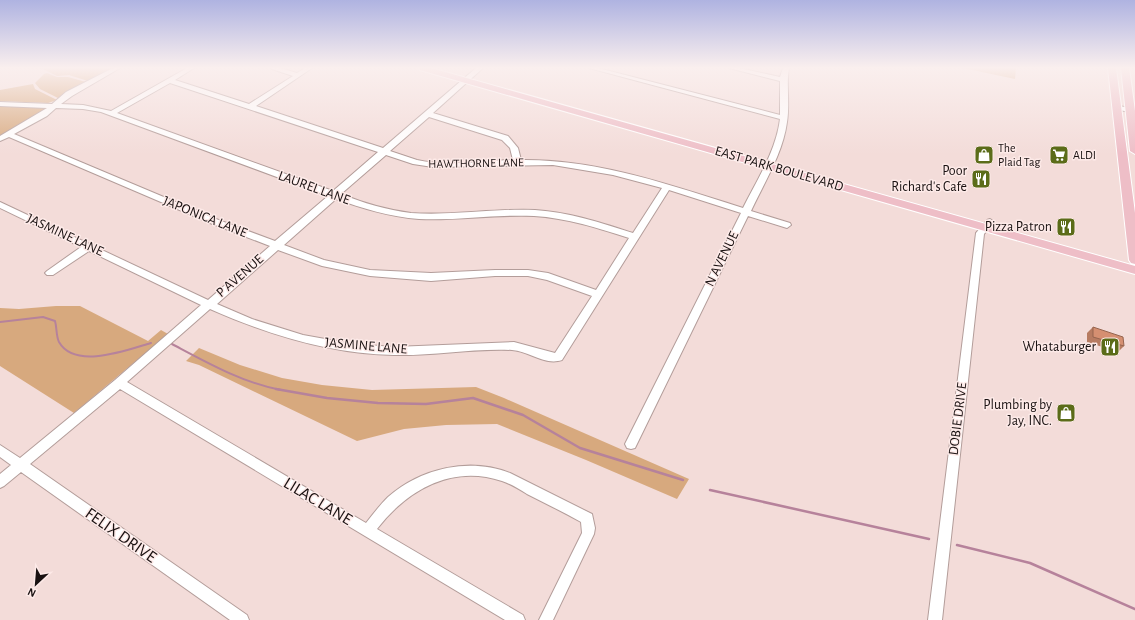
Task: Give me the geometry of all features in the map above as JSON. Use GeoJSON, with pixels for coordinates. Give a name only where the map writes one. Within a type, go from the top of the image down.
{"type":"FeatureCollection","features":[{"type":"Feature","properties":{"kind":"main road","name":"EAST PARK BOULEVARD"},"geometry":{"type":"LineString","coordinates":[[534,97],[987,225],[1135,270]]}},
{"type":"Feature","properties":{"kind":"main road"},"geometry":{"type":"LineString","coordinates":[[1116,97],[1122,148],[1130,181],[1135,261]]}},
{"type":"Feature","properties":{"kind":"main road"},"geometry":{"type":"LineString","coordinates":[[1122,148],[1135,151],[1130,97]]}},
{"type":"Feature","properties":{"kind":"main road","name":"EAST PARK BOULEVARD"},"geometry":{"type":"LineString","coordinates":[[987,225],[1135,261]]}},
{"type":"Feature","properties":{"kind":"street"},"geometry":{"type":"LineString","coordinates":[[4,137],[40,117],[64,97]]}},
{"type":"Feature","properties":{"kind":"street"},"geometry":{"type":"LineString","coordinates":[[112,113],[140,97]]}},
{"type":"Feature","properties":{"kind":"street","name":"HAWTHORNE LANE"},"geometry":{"type":"LineString","coordinates":[[218,97],[416,162],[451,165],[516,162],[554,163],[605,171],[788,225]]}},
{"type":"Feature","properties":{"kind":"street"},"geometry":{"type":"LineString","coordinates":[[250,108],[266,97]]}},
{"type":"Feature","properties":{"kind":"street","name":"P AVENUE"},"geometry":{"type":"LineString","coordinates":[[0,482],[119,382],[446,97]]}},
{"type":"Feature","properties":{"kind":"street"},"geometry":{"type":"LineString","coordinates":[[703,97],[784,118]]}},
{"type":"Feature","properties":{"kind":"street","name":"N AVENUE"},"geometry":{"type":"LineString","coordinates":[[631,444],[769,164],[782,134],[784,97]]}},
{"type":"Feature","properties":{"kind":"street","name":"LAUREL LANE"},"geometry":{"type":"LineString","coordinates":[[0,104],[91,108],[112,113],[370,208],[419,216],[512,212],[560,216],[587,222],[635,237]]}},
{"type":"Feature","properties":{"kind":"street"},"geometry":{"type":"LineString","coordinates":[[1117,107],[1132,110]]}},
{"type":"Feature","properties":{"kind":"street"},"geometry":{"type":"LineString","coordinates":[[427,114],[505,138],[514,146],[517,154],[516,162]]}},
{"type":"Feature","properties":{"kind":"street","name":"JAPONICA LANE"},"geometry":{"type":"LineString","coordinates":[[4,137],[275,246],[322,263],[370,273],[414,277],[528,273],[548,277],[598,294]]}},
{"type":"Feature","properties":{"kind":"street","name":"JASMINE LANE"},"geometry":{"type":"LineString","coordinates":[[0,205],[208,304],[277,332],[303,339],[353,348],[407,351],[514,346],[553,358],[558,357],[560,354],[666,188]]}},
{"type":"Feature","properties":{"kind":"street","name":"DOBIE DRIVE"},"geometry":{"type":"LineString","coordinates":[[935,620],[980,233],[987,225]]}},
{"type":"Feature","properties":{"kind":"street"},"geometry":{"type":"LineString","coordinates":[[50,273],[88,246]]}},
{"type":"Feature","properties":{"kind":"street","name":"LILAC LANE"},"geometry":{"type":"LineString","coordinates":[[119,382],[518,620]]}},
{"type":"Feature","properties":{"kind":"street","name":"FELIX DRIVE"},"geometry":{"type":"LineString","coordinates":[[0,450],[242,620]]}},
{"type":"Feature","properties":{"kind":"street"},"geometry":{"type":"LineString","coordinates":[[368,531],[382,512],[392,502],[414,486],[435,477],[450,473],[482,472],[506,477],[587,518],[589,528],[584,542],[546,620]]}},
{"type":"Feature","properties":{"kind":"shaded area"},"geometry":{"type":"Polygon","coordinates":[[[0,97],[51,97],[57,100],[48,103],[0,101],[0,97]]]}},
{"type":"Feature","properties":{"kind":"shaded area"},"geometry":{"type":"Polygon","coordinates":[[[0,106],[46,107],[48,108],[0,137],[0,106]]]}},
{"type":"Feature","properties":{"kind":"shaded area"},"geometry":{"type":"Polygon","coordinates":[[[80,306],[148,341],[161,330],[168,334],[74,413],[0,366],[0,308],[19,309],[80,306]]]}},
{"type":"Feature","properties":{"kind":"shaded area"},"geometry":{"type":"Polygon","coordinates":[[[199,348],[240,365],[282,378],[322,385],[372,390],[476,387],[689,479],[677,499],[497,424],[446,425],[404,429],[357,441],[199,365],[186,361],[199,348]]]}},
{"type":"Feature","properties":{"kind":"building"},"geometry":{"type":"Polygon","coordinates":[[[1093,327],[1123,337],[1124,346],[1093,337],[1093,327]]]}},
{"type":"Feature","properties":{"kind":"waterway"},"geometry":{"type":"LineString","coordinates":[[0,322],[43,317],[55,321],[59,342],[67,350],[77,355],[102,356],[151,343]]}},
{"type":"Feature","properties":{"kind":"waterway"},"geometry":{"type":"LineString","coordinates":[[172,344],[211,365],[239,377],[278,389]]}},
{"type":"Feature","properties":{"kind":"waterway"},"geometry":{"type":"LineString","coordinates":[[278,389],[327,398],[378,403],[426,404],[473,398],[523,415],[580,448],[683,480]]}},
{"type":"Feature","properties":{"kind":"waterway"},"geometry":{"type":"LineString","coordinates":[[710,490],[929,539]]}},
{"type":"Feature","properties":{"kind":"waterway"},"geometry":{"type":"LineString","coordinates":[[957,545],[1030,563],[1135,609]]}},
{"type":"Feature","properties":{"kind":"place","name":"The Plaid Tag"},"geometry":{"type":"Point","coordinates":[984,155]}},
{"type":"Feature","properties":{"kind":"place","name":"ALDI"},"geometry":{"type":"Point","coordinates":[1059,155]}},
{"type":"Feature","properties":{"kind":"place","name":"Poor Richard's Cafe"},"geometry":{"type":"Point","coordinates":[981,179]}},
{"type":"Feature","properties":{"kind":"place","name":"Pizza Patron"},"geometry":{"type":"Point","coordinates":[1066,227]}},
{"type":"Feature","properties":{"kind":"place","name":"Whataburger"},"geometry":{"type":"Point","coordinates":[1110,347]}},
{"type":"Feature","properties":{"kind":"place","name":"Plumbing by Jay, INC."},"geometry":{"type":"Point","coordinates":[1066,413]}}]}
